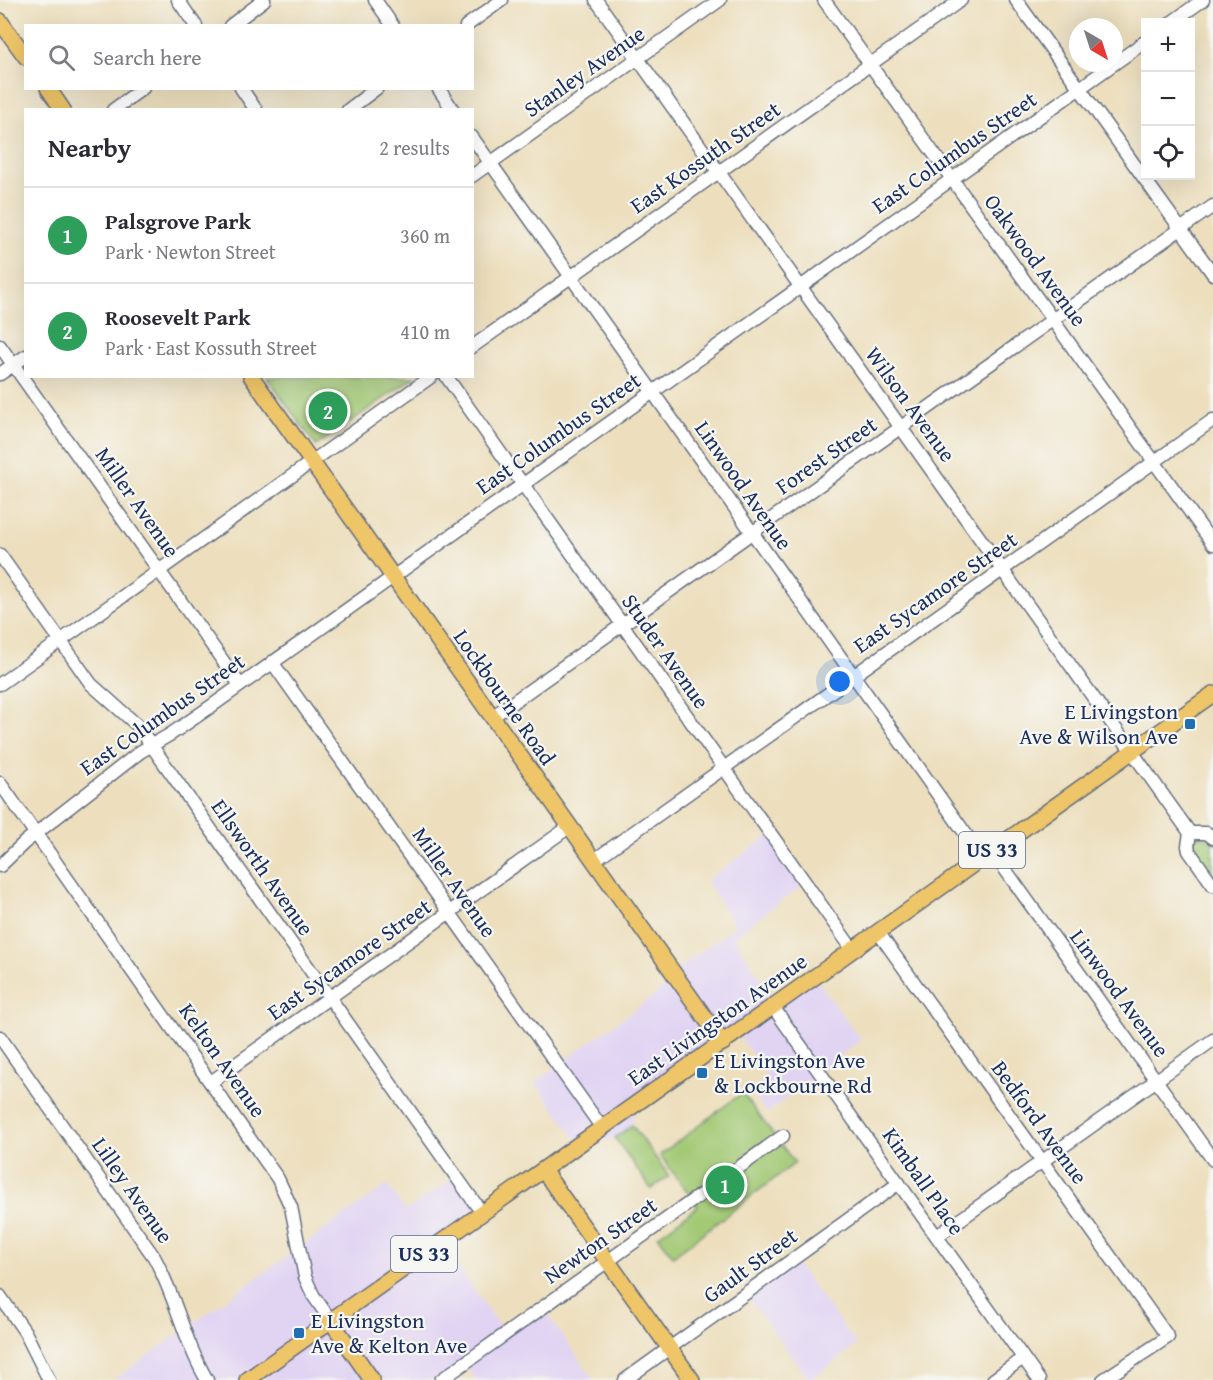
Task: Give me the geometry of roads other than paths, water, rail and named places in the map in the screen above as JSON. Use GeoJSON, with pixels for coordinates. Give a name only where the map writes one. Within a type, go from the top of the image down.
{"type":"FeatureCollection","features":[{"type":"Feature","properties":{"kind":"main road"},"geometry":{"type":"LineString","coordinates":[[0,21],[24,54]]}},
{"type":"Feature","properties":{"kind":"main road"},"geometry":{"type":"LineString","coordinates":[[49,90],[62,108]]}},
{"type":"Feature","properties":{"kind":"main road","name":"Lockbourne Road"},"geometry":{"type":"LineString","coordinates":[[251,378],[723,1043]]}},
{"type":"Feature","properties":{"kind":"main road","name":"East Livingston Avenue"},"geometry":{"type":"LineString","coordinates":[[247,1380],[1213,694]]}},
{"type":"Feature","properties":{"kind":"main road"},"geometry":{"type":"LineString","coordinates":[[543,1170],[692,1380]]}},
{"type":"Feature","properties":{"kind":"main road","name":"Kelton Avenue"},"geometry":{"type":"LineString","coordinates":[[331,1321],[372,1380]]}},
{"type":"Feature","properties":{"kind":"street"},"geometry":{"type":"LineString","coordinates":[[178,0],[195,24]]}},
{"type":"Feature","properties":{"kind":"street"},"geometry":{"type":"LineString","coordinates":[[233,24],[264,0]]}},
{"type":"Feature","properties":{"kind":"street"},"geometry":{"type":"LineString","coordinates":[[375,0],[392,24]]}},
{"type":"Feature","properties":{"kind":"street"},"geometry":{"type":"LineString","coordinates":[[469,24],[502,0]]}},
{"type":"Feature","properties":{"kind":"street","name":"Wilson Avenue"},"geometry":{"type":"LineString","coordinates":[[596,0],[1191,833],[1189,851],[1213,885]]}},
{"type":"Feature","properties":{"kind":"street","name":"Stanley Avenue"},"geometry":{"type":"LineString","coordinates":[[474,175],[720,0]]}},
{"type":"Feature","properties":{"kind":"street","name":"Oakwood Avenue"},"geometry":{"type":"LineString","coordinates":[[824,0],[1213,544]]}},
{"type":"Feature","properties":{"kind":"street","name":"East Kossuth Street"},"geometry":{"type":"LineString","coordinates":[[474,346],[961,0]]}},
{"type":"Feature","properties":{"kind":"street"},"geometry":{"type":"LineString","coordinates":[[1016,0],[1213,274]]}},
{"type":"Feature","properties":{"kind":"street"},"geometry":{"type":"LineString","coordinates":[[1178,18],[1203,0]]}},
{"type":"Feature","properties":{"kind":"street","name":"East Columbus Street"},"geometry":{"type":"LineString","coordinates":[[0,866],[35,833],[151,745],[171,734],[1141,45]]}},
{"type":"Feature","properties":{"kind":"street"},"geometry":{"type":"LineString","coordinates":[[116,108],[140,90]]}},
{"type":"Feature","properties":{"kind":"street"},"geometry":{"type":"LineString","coordinates":[[242,90],[255,108]]}},
{"type":"Feature","properties":{"kind":"street"},"geometry":{"type":"LineString","coordinates":[[351,108],[374,90]]}},
{"type":"Feature","properties":{"kind":"street"},"geometry":{"type":"LineString","coordinates":[[439,90],[452,108]]}},
{"type":"Feature","properties":{"kind":"street","name":"Linwood Avenue"},"geometry":{"type":"LineString","coordinates":[[474,140],[854,676],[1156,1080],[1213,1160]]}},
{"type":"Feature","properties":{"kind":"street","name":"Forest Street"},"geometry":{"type":"LineString","coordinates":[[492,717],[1213,206]]}},
{"type":"Feature","properties":{"kind":"street","name":"Miller Avenue"},"geometry":{"type":"LineString","coordinates":[[0,346],[240,685]]}},
{"type":"Feature","properties":{"kind":"street"},"geometry":{"type":"LineString","coordinates":[[0,374],[24,357]]}},
{"type":"Feature","properties":{"kind":"street"},"geometry":{"type":"LineString","coordinates":[[0,684],[429,378]]}},
{"type":"Feature","properties":{"kind":"street","name":"Studer Avenue"},"geometry":{"type":"LineString","coordinates":[[447,378],[853,950]]}},
{"type":"Feature","properties":{"kind":"street","name":"East Sycamore Street"},"geometry":{"type":"LineString","coordinates":[[593,861],[1213,420]]}},
{"type":"Feature","properties":{"kind":"street","name":"Ellsworth Avenue"},"geometry":{"type":"LineString","coordinates":[[0,555],[91,684],[131,719],[151,745],[482,1213]]}},
{"type":"Feature","properties":{"kind":"street","name":"Miller Avenue"},"geometry":{"type":"LineString","coordinates":[[272,662],[602,1128]]}},
{"type":"Feature","properties":{"kind":"street","name":"Kelton Avenue"},"geometry":{"type":"LineString","coordinates":[[0,783],[278,1179],[291,1207],[305,1277],[317,1302],[331,1321]]}},
{"type":"Feature","properties":{"kind":"street","name":"East Sycamore Street"},"geometry":{"type":"LineString","coordinates":[[210,1082],[569,827]]}},
{"type":"Feature","properties":{"kind":"street"},"geometry":{"type":"LineString","coordinates":[[1191,833],[1207,833],[1213,838]]}},
{"type":"Feature","properties":{"kind":"street","name":"Bedford Avenue"},"geometry":{"type":"LineString","coordinates":[[878,932],[1168,1337],[1103,1380]]}},
{"type":"Feature","properties":{"kind":"street","name":"Kimball Place"},"geometry":{"type":"LineString","coordinates":[[772,1008],[1039,1380]]}},
{"type":"Feature","properties":{"kind":"street","name":"Lilley Avenue"},"geometry":{"type":"LineString","coordinates":[[0,1037],[154,1257],[171,1290],[196,1360],[207,1380]]}},
{"type":"Feature","properties":{"kind":"street"},"geometry":{"type":"LineString","coordinates":[[937,1236],[1213,1040]]}},
{"type":"Feature","properties":{"kind":"street","name":"Newton Street"},"geometry":{"type":"LineString","coordinates":[[441,1380],[783,1136]]}},
{"type":"Feature","properties":{"kind":"street","name":"Gault Street"},"geometry":{"type":"LineString","coordinates":[[625,1380],[898,1183]]}},
{"type":"Feature","properties":{"kind":"street"},"geometry":{"type":"LineString","coordinates":[[0,1296],[25,1332],[49,1380]]}},
{"type":"Feature","properties":{"kind":"street"},"geometry":{"type":"LineString","coordinates":[[993,1380],[1023,1358]]}},
{"type":"Feature","properties":{"kind":"place","name":"Roosevelt Park"},"geometry":{"type":"Point","coordinates":[328,411]}},
{"type":"Feature","properties":{"kind":"place","name":"E Livingston Ave & Wilson Ave"},"geometry":{"type":"Point","coordinates":[1190,724]}},
{"type":"Feature","properties":{"kind":"place","name":"E Livingston Ave & Lockbourne Rd"},"geometry":{"type":"Point","coordinates":[702,1073]}},
{"type":"Feature","properties":{"kind":"place","name":"Palsgrove Park"},"geometry":{"type":"Point","coordinates":[725,1185]}},
{"type":"Feature","properties":{"kind":"place","name":"E Livingston Ave & Kelton Ave"},"geometry":{"type":"Point","coordinates":[299,1333]}}]}
